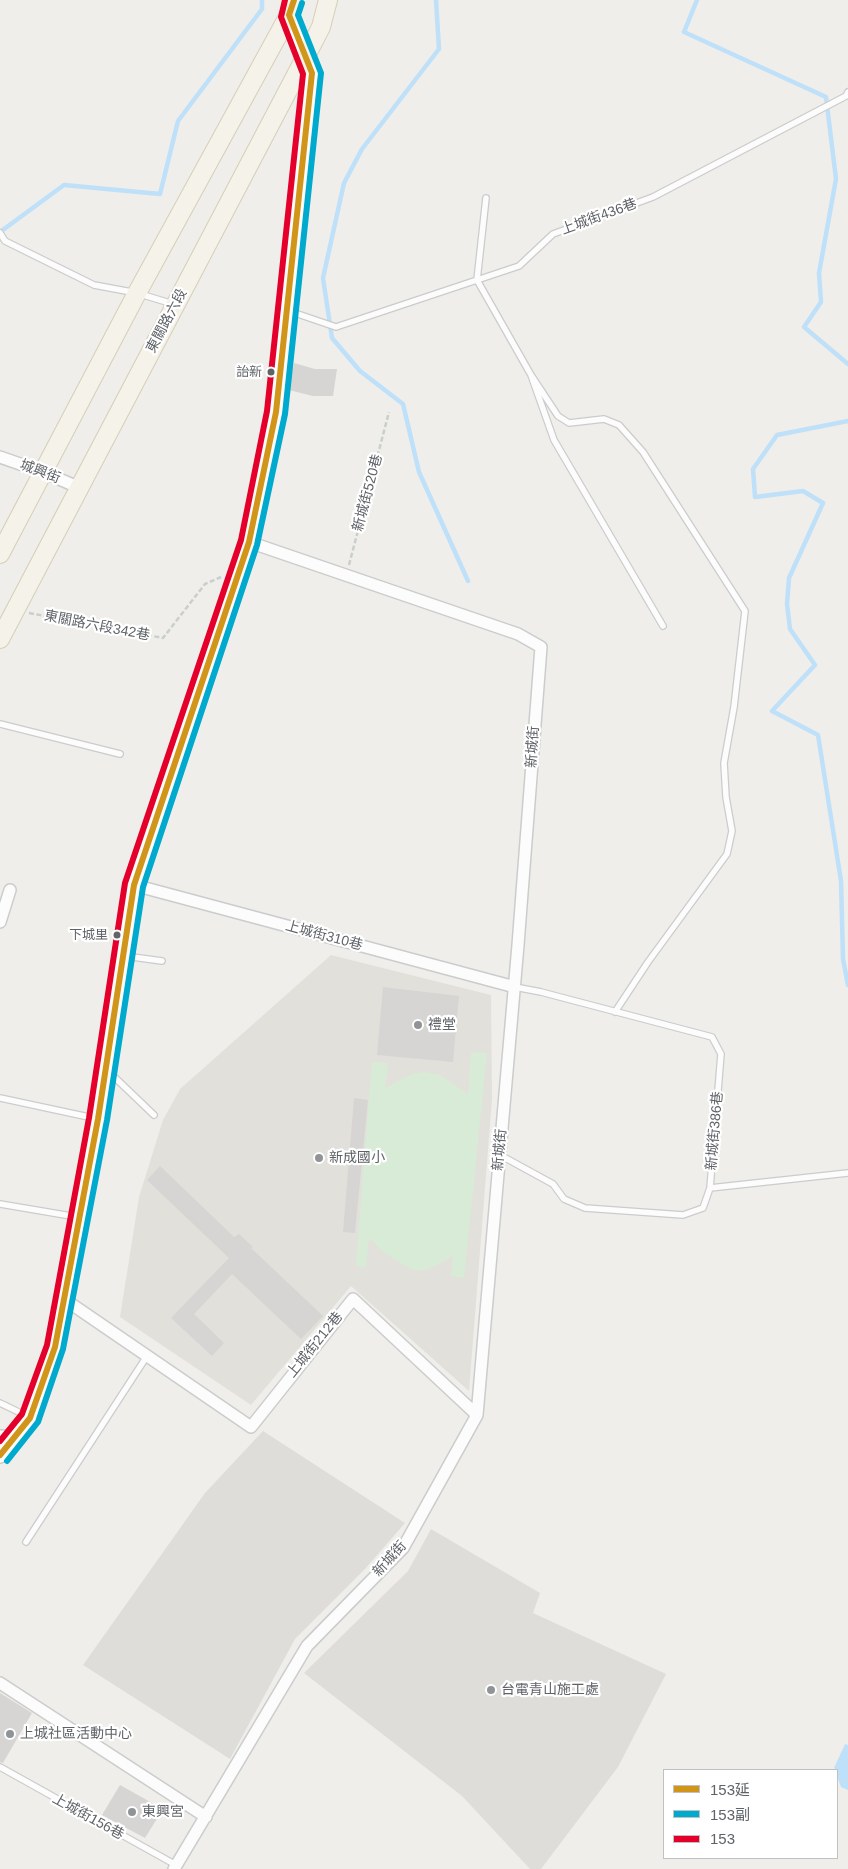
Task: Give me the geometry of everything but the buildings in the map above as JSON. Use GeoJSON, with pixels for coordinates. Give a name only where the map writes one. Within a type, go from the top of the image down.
{"type":"FeatureCollection","features":[{"type":"Feature","properties":{"kind":"main road","name":"東關路六段"},"geometry":{"type":"LineString","coordinates":[[0,639],[321,27],[328,0]]}},
{"type":"Feature","properties":{"kind":"main road"},"geometry":{"type":"LineString","coordinates":[[0,554],[137,293],[292,7]]}},
{"type":"Feature","properties":{"kind":"street"},"geometry":{"type":"LineString","coordinates":[[0,1455],[7,1437],[30,1418],[55,1347],[98,1119],[134,885],[249,542],[276,412],[312,73],[292,7]]}},
{"type":"Feature","properties":{"kind":"street","name":"城興街"},"geometry":{"type":"LineString","coordinates":[[0,457],[43,472],[80,488]]}},
{"type":"Feature","properties":{"kind":"street","name":"新城街"},"geometry":{"type":"LineString","coordinates":[[177,1868],[307,1646],[403,1548],[477,1415],[515,988],[541,647],[518,634],[249,542]]}},
{"type":"Feature","properties":{"kind":"street","name":"上城街310巷"},"geometry":{"type":"LineString","coordinates":[[134,885],[515,988]]}},
{"type":"Feature","properties":{"kind":"street"},"geometry":{"type":"LineString","coordinates":[[0,922],[10,890]]}},
{"type":"Feature","properties":{"kind":"street","name":"上城街212巷"},"geometry":{"type":"LineString","coordinates":[[64,1299],[250,1427],[353,1299],[477,1415]]}},
{"type":"Feature","properties":{"kind":"street"},"geometry":{"type":"LineString","coordinates":[[0,1683],[206,1817]]}},
{"type":"Feature","properties":{"kind":"lane","name":"上城街436巷"},"geometry":{"type":"LineString","coordinates":[[287,311],[336,327],[519,266],[553,234],[653,197],[846,96],[848,92]]}},
{"type":"Feature","properties":{"kind":"lane"},"geometry":{"type":"LineString","coordinates":[[486,198],[477,280],[531,375],[558,416],[569,423],[604,419],[620,424],[643,452],[745,611],[734,707],[724,763],[726,798],[732,831],[727,854],[648,962],[615,1012]]}},
{"type":"Feature","properties":{"kind":"lane"},"geometry":{"type":"LineString","coordinates":[[0,233],[5,241],[94,285],[137,293],[175,305]]}},
{"type":"Feature","properties":{"kind":"lane"},"geometry":{"type":"LineString","coordinates":[[531,375],[554,440],[664,626]]}},
{"type":"Feature","properties":{"kind":"lane"},"geometry":{"type":"LineString","coordinates":[[0,724],[120,754]]}},
{"type":"Feature","properties":{"kind":"lane"},"geometry":{"type":"LineString","coordinates":[[123,956],[162,961]]}},
{"type":"Feature","properties":{"kind":"lane","name":"新城街386巷"},"geometry":{"type":"LineString","coordinates":[[500,1155],[553,1184],[564,1199],[586,1208],[683,1215],[703,1208],[710,1188],[721,1054],[712,1037],[540,992],[515,988]]}},
{"type":"Feature","properties":{"kind":"lane"},"geometry":{"type":"LineString","coordinates":[[106,1070],[154,1115]]}},
{"type":"Feature","properties":{"kind":"lane"},"geometry":{"type":"LineString","coordinates":[[0,1098],[98,1119]]}},
{"type":"Feature","properties":{"kind":"lane"},"geometry":{"type":"LineString","coordinates":[[710,1188],[848,1173]]}},
{"type":"Feature","properties":{"kind":"lane"},"geometry":{"type":"LineString","coordinates":[[0,1204],[79,1218]]}},
{"type":"Feature","properties":{"kind":"lane"},"geometry":{"type":"LineString","coordinates":[[26,1542],[147,1356]]}},
{"type":"Feature","properties":{"kind":"lane"},"geometry":{"type":"LineString","coordinates":[[0,1403],[30,1418]]}},
{"type":"Feature","properties":{"kind":"lane","name":"上城街156巷"},"geometry":{"type":"LineString","coordinates":[[0,1767],[177,1868]]}},
{"type":"Feature","properties":{"kind":"path","name":"新城街520巷"},"geometry":{"type":"LineString","coordinates":[[346,575],[389,412]]}},
{"type":"Feature","properties":{"kind":"path","name":"東關路六段342巷"},"geometry":{"type":"LineString","coordinates":[[16,610],[163,638],[205,584],[239,569]]}},
{"type":"Feature","properties":{"kind":"shaded area","name":"新成國小"},"geometry":{"type":"Polygon","coordinates":[[[331,955],[491,995],[492,1099],[469,1391],[351,1286],[251,1405],[120,1317],[139,1197],[163,1120],[180,1089],[331,955]]]}},
{"type":"Feature","properties":{"kind":"shaded area"},"geometry":{"type":"Polygon","coordinates":[[[263,1431],[405,1523],[365,1569],[295,1639],[230,1759],[83,1665],[205,1493],[263,1431]]]}},
{"type":"Feature","properties":{"kind":"shaded area","name":"台電青山施工處"},"geometry":{"type":"Polygon","coordinates":[[[431,1529],[540,1593],[533,1613],[666,1674],[618,1767],[541,1869],[530,1869],[462,1796],[304,1673],[408,1571],[431,1529]]]}},
{"type":"Feature","properties":{"kind":"green space"},"geometry":{"type":"Polygon","coordinates":[[[471,1052],[487,1053],[464,1278],[451,1276],[453,1256],[422,1271],[410,1269],[382,1251],[369,1238],[366,1267],[356,1266],[372,1062],[388,1063],[385,1088],[412,1074],[424,1072],[440,1075],[468,1094],[471,1052]]]}},
{"type":"Feature","properties":{"kind":"water"},"geometry":{"type":"Polygon","coordinates":[[[845,1744],[848,1745],[848,1790],[841,1787],[838,1779],[838,1769],[834,1768],[845,1744]]]}},
{"type":"Feature","properties":{"kind":"waterway"},"geometry":{"type":"LineString","coordinates":[[0,232],[64,185],[160,194],[178,121],[262,9],[262,0]]}},
{"type":"Feature","properties":{"kind":"waterway"},"geometry":{"type":"LineString","coordinates":[[436,0],[439,49],[362,149],[344,183],[323,278],[332,338],[360,371],[403,404],[419,472],[468,581]]}},
{"type":"Feature","properties":{"kind":"waterway"},"geometry":{"type":"LineString","coordinates":[[697,0],[684,32],[826,97],[836,179],[819,273],[821,302],[804,327],[848,364]]}},
{"type":"Feature","properties":{"kind":"waterway"},"geometry":{"type":"LineString","coordinates":[[848,421],[777,435],[753,469],[755,497],[803,491],[823,503],[789,578],[787,604],[790,629],[815,665],[772,711],[818,735],[841,881],[843,959],[848,985]]}},
{"type":"Feature","properties":{"kind":"transit line","name":"153"},"geometry":{"type":"LineString","coordinates":[[0,1441],[22,1414],[47,1345],[89,1118],[125,883],[241,540],[267,411],[303,74],[281,17],[285,0]]}},
{"type":"Feature","properties":{"kind":"transit line","name":"153延"},"geometry":{"type":"LineString","coordinates":[[0,1455],[30,1418],[55,1347],[98,1119],[134,885],[249,542],[276,412],[312,73],[289,15],[294,0]]}},
{"type":"Feature","properties":{"kind":"transit line","name":"153副"},"geometry":{"type":"LineString","coordinates":[[7,1461],[38,1422],[63,1349],[107,1120],[143,887],[257,545],[285,414],[321,73],[298,15],[302,3]]}},
{"type":"Feature","properties":{"kind":"place","name":"詒新"},"geometry":{"type":"Point","coordinates":[271,372]}},
{"type":"Feature","properties":{"kind":"place","name":"下城里"},"geometry":{"type":"Point","coordinates":[117,935]}},
{"type":"Feature","properties":{"kind":"place","name":"禮堂"},"geometry":{"type":"Point","coordinates":[418,1025]}},
{"type":"Feature","properties":{"kind":"place","name":"新成國小"},"geometry":{"type":"Point","coordinates":[319,1158]}},
{"type":"Feature","properties":{"kind":"place","name":"台電青山施工處"},"geometry":{"type":"Point","coordinates":[491,1690]}},
{"type":"Feature","properties":{"kind":"place","name":"上城社區活動中心"},"geometry":{"type":"Point","coordinates":[10,1734]}},
{"type":"Feature","properties":{"kind":"place","name":"東興宮"},"geometry":{"type":"Point","coordinates":[132,1812]}}]}
